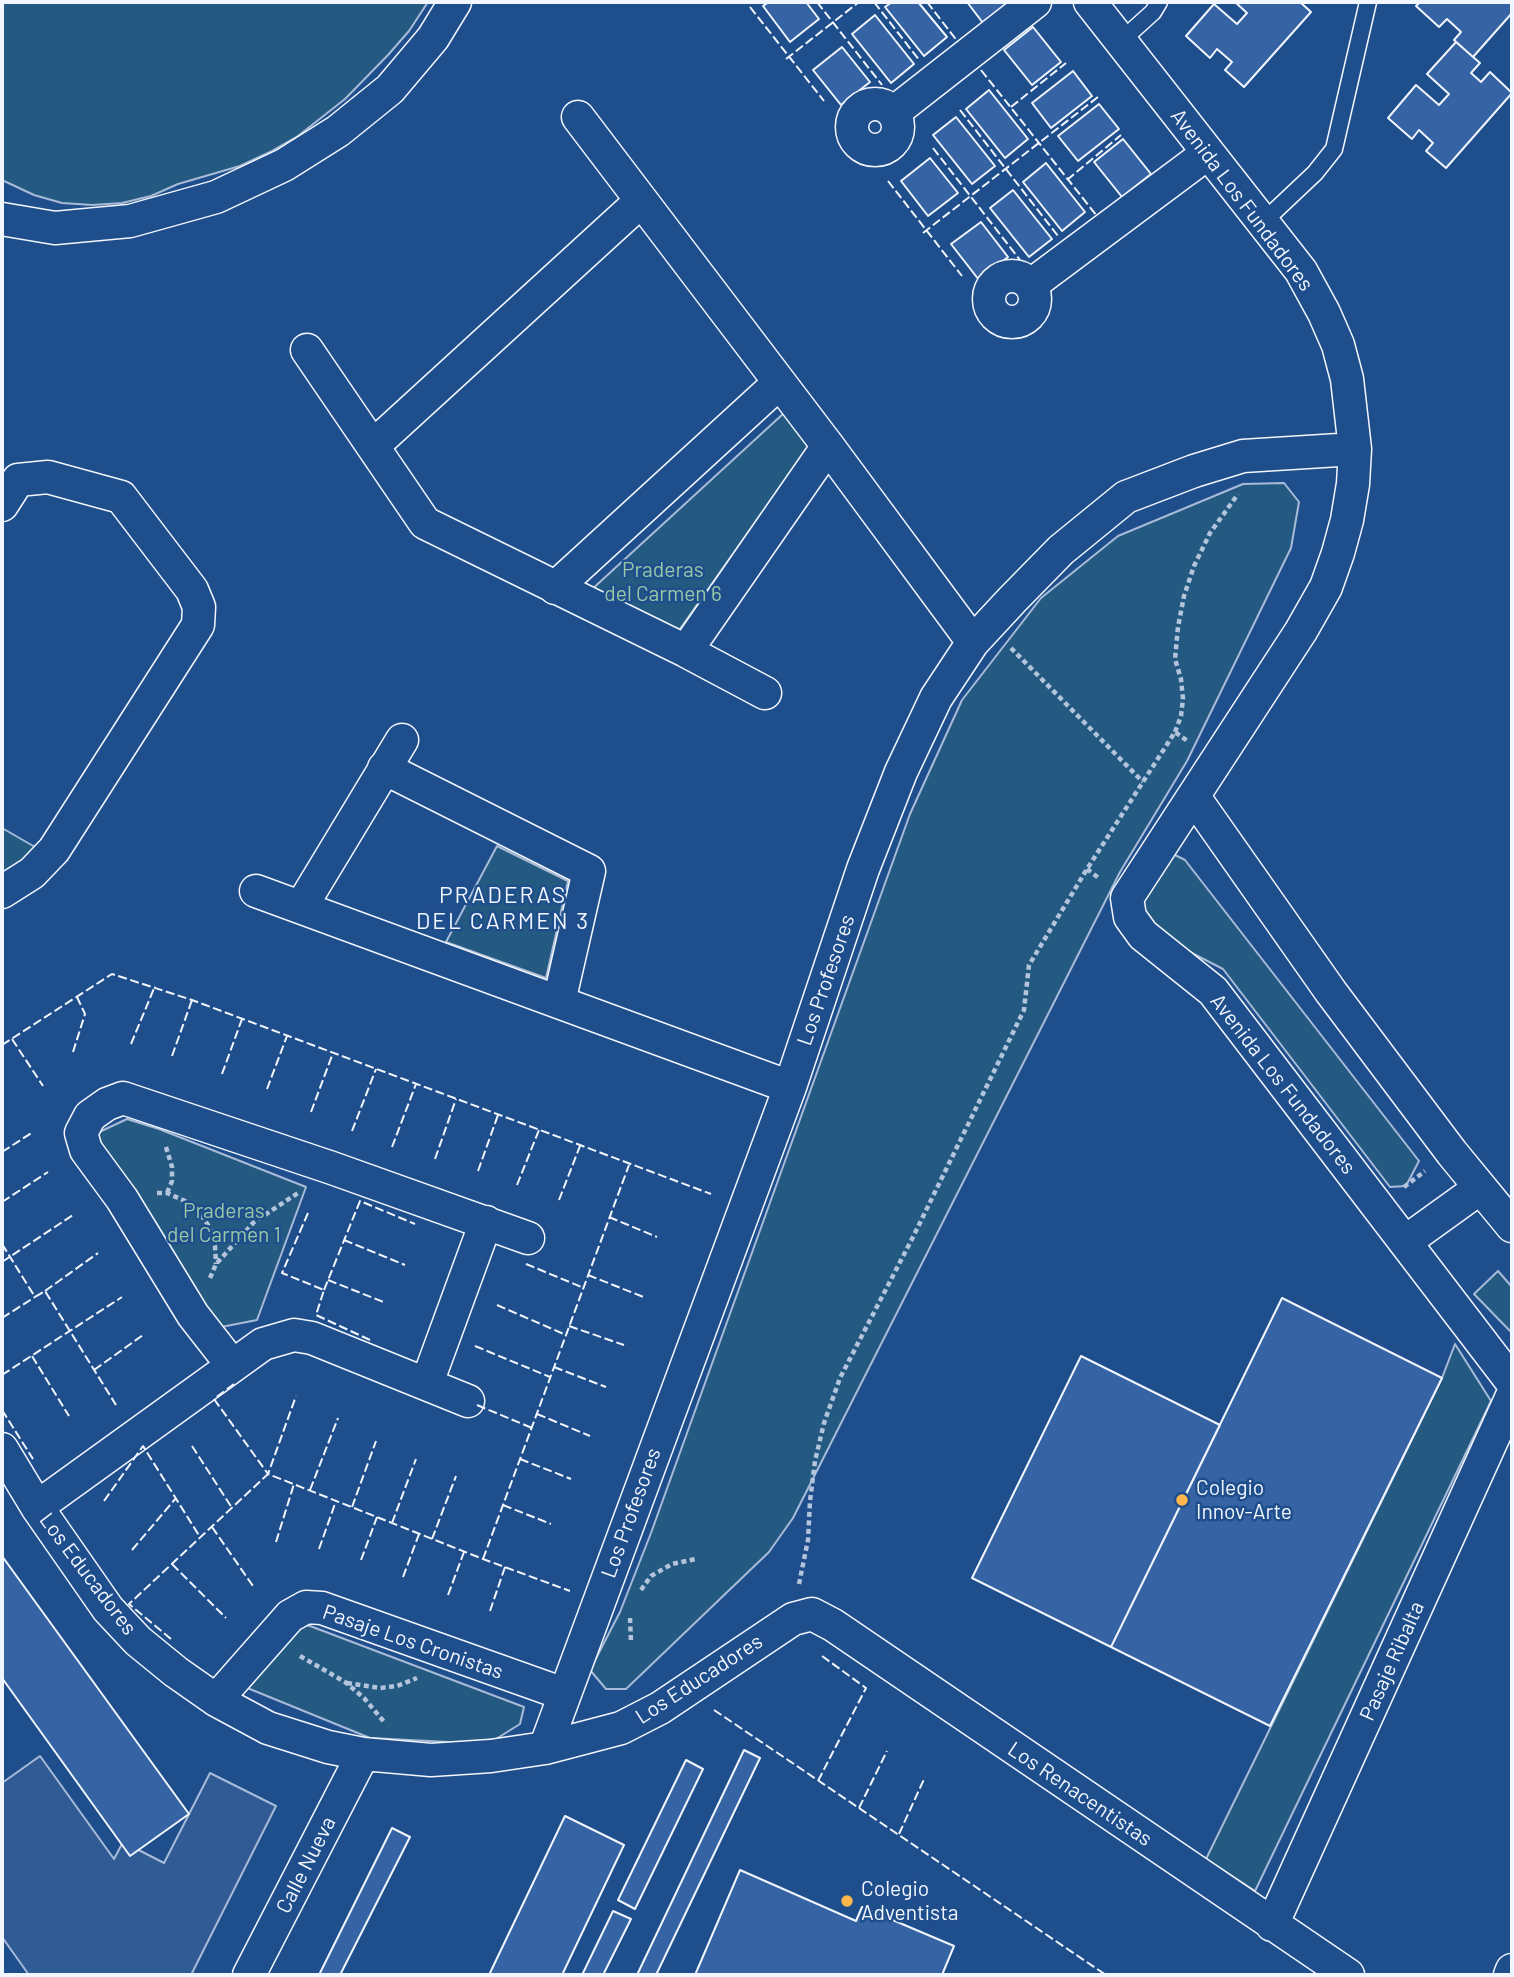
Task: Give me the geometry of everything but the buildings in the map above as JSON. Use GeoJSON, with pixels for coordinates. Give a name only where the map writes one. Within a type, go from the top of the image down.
{"type":"FeatureCollection","features":[{"type":"Feature","properties":{"kind":"street"},"geometry":{"type":"LineString","coordinates":[[2,219],[55,228],[130,221],[216,197],[284,165],[338,131],[390,89],[433,38],[455,2]]}},
{"type":"Feature","properties":{"kind":"street"},"geometry":{"type":"LineString","coordinates":[[893,113],[1035,2]]}},
{"type":"Feature","properties":{"kind":"street","name":"Avenida Los Fundadores"},"geometry":{"type":"LineString","coordinates":[[1090,2],[1301,271],[1338,345],[1353,414],[1353,484],[1347,520],[1326,587],[1301,631],[1127,898],[1130,917],[1143,935],[1213,991],[1512,1382]]}},
{"type":"Feature","properties":{"kind":"street"},"geometry":{"type":"LineString","coordinates":[[578,117],[828,446],[981,634]]}},
{"type":"Feature","properties":{"kind":"street"},"geometry":{"type":"LineString","coordinates":[[1031,285],[1208,153]]}},
{"type":"Feature","properties":{"kind":"street"},"geometry":{"type":"LineString","coordinates":[[373,446],[641,201]]}},
{"type":"Feature","properties":{"kind":"street"},"geometry":{"type":"LineString","coordinates":[[307,350],[425,523],[686,651],[765,693]]}},
{"type":"Feature","properties":{"kind":"street"},"geometry":{"type":"LineString","coordinates":[[555,587],[779,383]]}},
{"type":"Feature","properties":{"kind":"street"},"geometry":{"type":"LineString","coordinates":[[686,651],[828,446]]}},
{"type":"Feature","properties":{"kind":"street","name":"Los Profesores"},"geometry":{"type":"LineString","coordinates":[[545,1748],[790,1087],[863,869],[901,772],[936,698],[981,634],[1061,550],[1126,497],[1243,456],[1354,449]]}},
{"type":"Feature","properties":{"kind":"street"},"geometry":{"type":"LineString","coordinates":[[2,505],[18,480],[48,477],[121,497],[192,590],[199,607],[198,625],[54,850],[32,873],[2,892]]}},
{"type":"Feature","properties":{"kind":"street"},"geometry":{"type":"LineString","coordinates":[[302,907],[402,740]]}},
{"type":"Feature","properties":{"kind":"street"},"geometry":{"type":"LineString","coordinates":[[384,768],[589,871],[559,1002]]}},
{"type":"Feature","properties":{"kind":"street"},"geometry":{"type":"LineString","coordinates":[[1194,797],[1331,992],[1452,1153],[1512,1226]]}},
{"type":"Feature","properties":{"kind":"street"},"geometry":{"type":"LineString","coordinates":[[256,891],[790,1087]]}},
{"type":"Feature","properties":{"kind":"street"},"geometry":{"type":"LineString","coordinates":[[232,1365],[193,1315],[122,1199],[86,1150],[81,1133],[90,1116],[107,1104],[123,1098],[158,1109],[528,1238]]}},
{"type":"Feature","properties":{"kind":"street"},"geometry":{"type":"LineString","coordinates":[[1405,1242],[1480,1188]]}},
{"type":"Feature","properties":{"kind":"street"},"geometry":{"type":"LineString","coordinates":[[427,1383],[486,1222]]}},
{"type":"Feature","properties":{"kind":"street"},"geometry":{"type":"LineString","coordinates":[[37,1507],[263,1344],[294,1335],[313,1338],[468,1401]]}},
{"type":"Feature","properties":{"kind":"street","name":"Pasaje Ribalta"},"geometry":{"type":"LineString","coordinates":[[1272,1925],[1512,1396]]}},
{"type":"Feature","properties":{"kind":"street","name":"Los Educadores"},"geometry":{"type":"LineString","coordinates":[[2,1449],[37,1507],[108,1609],[138,1642],[216,1700],[268,1728],[328,1747],[363,1754],[431,1760],[491,1756],[545,1748],[621,1728],[660,1708],[802,1616]]}},
{"type":"Feature","properties":{"kind":"street","name":"Pasaje Los Cronistas"},"geometry":{"type":"LineString","coordinates":[[216,1700],[290,1616],[306,1607],[321,1608],[564,1694]]}},
{"type":"Feature","properties":{"kind":"street","name":"Los Renacentistas"},"geometry":{"type":"LineString","coordinates":[[802,1616],[833,1625],[1348,1975]]}},
{"type":"Feature","properties":{"kind":"street","name":"Calle Nueva"},"geometry":{"type":"LineString","coordinates":[[249,1975],[363,1754]]}},
{"type":"Feature","properties":{"kind":"street"},"geometry":{"type":"LineString","coordinates":[[1510,1975],[1512,1970]]}},
{"type":"Feature","properties":{"kind":"lane"},"geometry":{"type":"LineString","coordinates":[[1121,41],[1153,12],[1159,2]]}},
{"type":"Feature","properties":{"kind":"lane"},"geometry":{"type":"LineString","coordinates":[[1262,222],[1315,173],[1334,149],[1367,2]]}},
{"type":"Feature","properties":{"kind":"path"},"geometry":{"type":"LineString","coordinates":[[802,1616],[815,1461],[824,1423],[840,1378],[913,1237],[1024,1010],[1029,965],[1175,732],[1183,699],[1181,678],[1175,659],[1178,627],[1194,566],[1210,533],[1230,503],[1254,477],[1282,453]]}},
{"type":"Feature","properties":{"kind":"path"},"geometry":{"type":"LineString","coordinates":[[981,634],[1143,782]]}},
{"type":"Feature","properties":{"kind":"path"},"geometry":{"type":"LineString","coordinates":[[1175,732],[1216,763]]}},
{"type":"Feature","properties":{"kind":"path"},"geometry":{"type":"LineString","coordinates":[[158,1109],[159,1129],[172,1167],[172,1181],[167,1193]]}},
{"type":"Feature","properties":{"kind":"path"},"geometry":{"type":"LineString","coordinates":[[1377,1206],[1452,1153]]}},
{"type":"Feature","properties":{"kind":"path"},"geometry":{"type":"LineString","coordinates":[[193,1315],[216,1264],[254,1222],[332,1168]]}},
{"type":"Feature","properties":{"kind":"path"},"geometry":{"type":"LineString","coordinates":[[122,1199],[150,1192],[167,1193],[185,1201],[200,1213],[210,1228],[216,1264]]}},
{"type":"Feature","properties":{"kind":"path"},"geometry":{"type":"LineString","coordinates":[[637,1595],[651,1576],[672,1564],[696,1559]]}},
{"type":"Feature","properties":{"kind":"path"},"geometry":{"type":"LineString","coordinates":[[631,1642],[630,1618],[634,1607]]}},
{"type":"Feature","properties":{"kind":"path"},"geometry":{"type":"LineString","coordinates":[[288,1651],[345,1682],[364,1698],[388,1729]]}},
{"type":"Feature","properties":{"kind":"path"},"geometry":{"type":"LineString","coordinates":[[345,1682],[380,1688],[397,1686],[422,1675]]}},
{"type":"Feature","properties":{"kind":"green space"},"geometry":{"type":"Polygon","coordinates":[[[2,2],[428,2],[409,31],[388,55],[345,99],[298,136],[240,166],[178,184],[151,196],[122,203],[92,205],[62,203],[34,195],[2,180],[2,2]]]}},
{"type":"Feature","properties":{"kind":"green space","name":"Praderas del Carmen 6"},"geometry":{"type":"Polygon","coordinates":[[[784,413],[809,446],[675,636],[589,592],[784,413]]]}},
{"type":"Feature","properties":{"kind":"green space"},"geometry":{"type":"Polygon","coordinates":[[[1284,483],[1299,502],[1291,548],[1187,761],[1120,872],[793,1518],[769,1552],[626,1689],[606,1689],[590,1670],[620,1612],[651,1533],[910,814],[962,700],[1041,598],[1118,536],[1243,484],[1284,483]]]}},
{"type":"Feature","properties":{"kind":"green space"},"geometry":{"type":"Polygon","coordinates":[[[2,828],[42,851],[2,883],[2,828]]]}},
{"type":"Feature","properties":{"kind":"green space","name":"PRADERAS DEL CARMEN 3"},"geometry":{"type":"Polygon","coordinates":[[[497,846],[568,881],[546,978],[446,942],[497,846]]]}},
{"type":"Feature","properties":{"kind":"green space"},"geometry":{"type":"Polygon","coordinates":[[[1167,851],[1185,860],[1419,1161],[1406,1186],[1390,1187],[1223,969],[1149,931],[1127,910],[1167,851]]]}},
{"type":"Feature","properties":{"kind":"green space","name":"Praderas del Carmen 1"},"geometry":{"type":"Polygon","coordinates":[[[127,1119],[306,1187],[257,1320],[216,1328],[93,1135],[127,1119]]]}},
{"type":"Feature","properties":{"kind":"green space"},"geometry":{"type":"Polygon","coordinates":[[[1498,1271],[1512,1287],[1512,1333],[1474,1294],[1498,1271]]]}},
{"type":"Feature","properties":{"kind":"green space"},"geometry":{"type":"Polygon","coordinates":[[[1455,1344],[1491,1401],[1255,1891],[1206,1859],[1442,1378],[1455,1344]]]}},
{"type":"Feature","properties":{"kind":"green space"},"geometry":{"type":"Polygon","coordinates":[[[296,1623],[524,1707],[520,1724],[488,1744],[370,1738],[240,1685],[296,1623]]]}},
{"type":"Feature","properties":{"kind":"shaded area"},"geometry":{"type":"Polygon","coordinates":[[[40,1756],[114,1859],[123,1842],[164,1863],[210,1773],[276,1806],[191,1975],[29,1975],[2,1937],[2,1783],[40,1756]]]}},
{"type":"Feature","properties":{"kind":"fence"},"geometry":{"type":"LineString","coordinates":[[817,2],[882,85]]}},
{"type":"Feature","properties":{"kind":"fence"},"geometry":{"type":"LineString","coordinates":[[786,59],[859,2]]}},
{"type":"Feature","properties":{"kind":"fence"},"geometry":{"type":"LineString","coordinates":[[874,2],[920,61]]}},
{"type":"Feature","properties":{"kind":"fence"},"geometry":{"type":"LineString","coordinates":[[927,2],[958,42]]}},
{"type":"Feature","properties":{"kind":"fence"},"geometry":{"type":"LineString","coordinates":[[750,7],[824,101]]}},
{"type":"Feature","properties":{"kind":"fence"},"geometry":{"type":"LineString","coordinates":[[1011,107],[1066,63]]}},
{"type":"Feature","properties":{"kind":"fence"},"geometry":{"type":"LineString","coordinates":[[981,70],[1097,216]]}},
{"type":"Feature","properties":{"kind":"fence"},"geometry":{"type":"LineString","coordinates":[[923,233],[1098,97]]}},
{"type":"Feature","properties":{"kind":"fence"},"geometry":{"type":"LineString","coordinates":[[960,110],[1058,236]]}},
{"type":"Feature","properties":{"kind":"fence"},"geometry":{"type":"LineString","coordinates":[[1067,180],[1121,135]]}},
{"type":"Feature","properties":{"kind":"fence"},"geometry":{"type":"LineString","coordinates":[[933,148],[1020,260]]}},
{"type":"Feature","properties":{"kind":"fence"},"geometry":{"type":"LineString","coordinates":[[888,181],[962,276]]}},
{"type":"Feature","properties":{"kind":"fence"},"geometry":{"type":"LineString","coordinates":[[2,1045],[112,974],[192,1000],[711,1194]]}},
{"type":"Feature","properties":{"kind":"fence"},"geometry":{"type":"LineString","coordinates":[[131,1044],[155,986]]}},
{"type":"Feature","properties":{"kind":"fence"},"geometry":{"type":"LineString","coordinates":[[73,1052],[85,1014],[77,997]]}},
{"type":"Feature","properties":{"kind":"fence"},"geometry":{"type":"LineString","coordinates":[[172,1056],[192,1000]]}},
{"type":"Feature","properties":{"kind":"fence"},"geometry":{"type":"LineString","coordinates":[[222,1074],[242,1019]]}},
{"type":"Feature","properties":{"kind":"fence"},"geometry":{"type":"LineString","coordinates":[[267,1089],[287,1036]]}},
{"type":"Feature","properties":{"kind":"fence"},"geometry":{"type":"LineString","coordinates":[[12,1039],[43,1086]]}},
{"type":"Feature","properties":{"kind":"fence"},"geometry":{"type":"LineString","coordinates":[[311,1112],[333,1053]]}},
{"type":"Feature","properties":{"kind":"fence"},"geometry":{"type":"LineString","coordinates":[[352,1131],[376,1069]]}},
{"type":"Feature","properties":{"kind":"fence"},"geometry":{"type":"LineString","coordinates":[[392,1147],[416,1084]]}},
{"type":"Feature","properties":{"kind":"fence"},"geometry":{"type":"LineString","coordinates":[[435,1159],[456,1099]]}},
{"type":"Feature","properties":{"kind":"fence"},"geometry":{"type":"LineString","coordinates":[[478,1171],[498,1115]]}},
{"type":"Feature","properties":{"kind":"fence"},"geometry":{"type":"LineString","coordinates":[[517,1185],[539,1130]]}},
{"type":"Feature","properties":{"kind":"fence"},"geometry":{"type":"LineString","coordinates":[[2,1152],[33,1132]]}},
{"type":"Feature","properties":{"kind":"fence"},"geometry":{"type":"LineString","coordinates":[[559,1200],[580,1146]]}},
{"type":"Feature","properties":{"kind":"fence"},"geometry":{"type":"LineString","coordinates":[[483,1559],[629,1165]]}},
{"type":"Feature","properties":{"kind":"fence"},"geometry":{"type":"LineString","coordinates":[[2,1202],[48,1172]]}},
{"type":"Feature","properties":{"kind":"fence"},"geometry":{"type":"LineString","coordinates":[[324,1290],[360,1201],[415,1224]]}},
{"type":"Feature","properties":{"kind":"fence"},"geometry":{"type":"LineString","coordinates":[[308,1213],[282,1273],[324,1290],[316,1315],[370,1340]]}},
{"type":"Feature","properties":{"kind":"fence"},"geometry":{"type":"LineString","coordinates":[[2,1262],[73,1215]]}},
{"type":"Feature","properties":{"kind":"fence"},"geometry":{"type":"LineString","coordinates":[[609,1217],[657,1237]]}},
{"type":"Feature","properties":{"kind":"fence"},"geometry":{"type":"LineString","coordinates":[[344,1240],[405,1265]]}},
{"type":"Feature","properties":{"kind":"fence"},"geometry":{"type":"LineString","coordinates":[[2,1244],[35,1297],[45,1291],[116,1405]]}},
{"type":"Feature","properties":{"kind":"fence"},"geometry":{"type":"LineString","coordinates":[[45,1291],[98,1253]]}},
{"type":"Feature","properties":{"kind":"fence"},"geometry":{"type":"LineString","coordinates":[[526,1264],[584,1288]]}},
{"type":"Feature","properties":{"kind":"fence"},"geometry":{"type":"LineString","coordinates":[[588,1275],[646,1298]]}},
{"type":"Feature","properties":{"kind":"fence"},"geometry":{"type":"LineString","coordinates":[[328,1280],[386,1303]]}},
{"type":"Feature","properties":{"kind":"fence"},"geometry":{"type":"LineString","coordinates":[[2,1318],[35,1297]]}},
{"type":"Feature","properties":{"kind":"fence"},"geometry":{"type":"LineString","coordinates":[[2,1375],[122,1297]]}},
{"type":"Feature","properties":{"kind":"fence"},"geometry":{"type":"LineString","coordinates":[[497,1305],[566,1335]]}},
{"type":"Feature","properties":{"kind":"fence"},"geometry":{"type":"LineString","coordinates":[[569,1326],[624,1345]]}},
{"type":"Feature","properties":{"kind":"fence"},"geometry":{"type":"LineString","coordinates":[[94,1370],[143,1335]]}},
{"type":"Feature","properties":{"kind":"fence"},"geometry":{"type":"LineString","coordinates":[[475,1346],[550,1377]]}},
{"type":"Feature","properties":{"kind":"fence"},"geometry":{"type":"LineString","coordinates":[[32,1356],[69,1416]]}},
{"type":"Feature","properties":{"kind":"fence"},"geometry":{"type":"LineString","coordinates":[[554,1367],[606,1387]]}},
{"type":"Feature","properties":{"kind":"fence"},"geometry":{"type":"LineString","coordinates":[[234,1384],[214,1399],[268,1474],[296,1396]]}},
{"type":"Feature","properties":{"kind":"fence"},"geometry":{"type":"LineString","coordinates":[[477,1405],[532,1428]]}},
{"type":"Feature","properties":{"kind":"fence"},"geometry":{"type":"LineString","coordinates":[[2,1410],[33,1459]]}},
{"type":"Feature","properties":{"kind":"fence"},"geometry":{"type":"LineString","coordinates":[[537,1414],[590,1436]]}},
{"type":"Feature","properties":{"kind":"fence"},"geometry":{"type":"LineString","coordinates":[[310,1490],[338,1418]]}},
{"type":"Feature","properties":{"kind":"fence"},"geometry":{"type":"LineString","coordinates":[[352,1507],[376,1441]]}},
{"type":"Feature","properties":{"kind":"fence"},"geometry":{"type":"LineString","coordinates":[[104,1501],[143,1446],[200,1537]]}},
{"type":"Feature","properties":{"kind":"fence"},"geometry":{"type":"LineString","coordinates":[[192,1446],[232,1508]]}},
{"type":"Feature","properties":{"kind":"fence"},"geometry":{"type":"LineString","coordinates":[[392,1523],[416,1459]]}},
{"type":"Feature","properties":{"kind":"fence"},"geometry":{"type":"LineString","coordinates":[[520,1459],[571,1479]]}},
{"type":"Feature","properties":{"kind":"fence"},"geometry":{"type":"LineString","coordinates":[[171,1639],[129,1604],[268,1474],[570,1591]]}},
{"type":"Feature","properties":{"kind":"fence"},"geometry":{"type":"LineString","coordinates":[[432,1539],[456,1476]]}},
{"type":"Feature","properties":{"kind":"fence"},"geometry":{"type":"LineString","coordinates":[[276,1542],[294,1484]]}},
{"type":"Feature","properties":{"kind":"fence"},"geometry":{"type":"LineString","coordinates":[[132,1550],[176,1498]]}},
{"type":"Feature","properties":{"kind":"fence"},"geometry":{"type":"LineString","coordinates":[[319,1549],[336,1501]]}},
{"type":"Feature","properties":{"kind":"fence"},"geometry":{"type":"LineString","coordinates":[[503,1505],[551,1524]]}},
{"type":"Feature","properties":{"kind":"fence"},"geometry":{"type":"LineString","coordinates":[[361,1560],[377,1517]]}},
{"type":"Feature","properties":{"kind":"fence"},"geometry":{"type":"LineString","coordinates":[[212,1527],[253,1586]]}},
{"type":"Feature","properties":{"kind":"fence"},"geometry":{"type":"LineString","coordinates":[[403,1577],[419,1534]]}},
{"type":"Feature","properties":{"kind":"fence"},"geometry":{"type":"LineString","coordinates":[[448,1595],[464,1552]]}},
{"type":"Feature","properties":{"kind":"fence"},"geometry":{"type":"LineString","coordinates":[[172,1564],[226,1618]]}},
{"type":"Feature","properties":{"kind":"fence"},"geometry":{"type":"LineString","coordinates":[[490,1611],[505,1567]]}},
{"type":"Feature","properties":{"kind":"fence"},"geometry":{"type":"LineString","coordinates":[[818,1781],[866,1688],[822,1656]]}},
{"type":"Feature","properties":{"kind":"fence"},"geometry":{"type":"LineString","coordinates":[[714,1710],[1106,1975]]}},
{"type":"Feature","properties":{"kind":"fence"},"geometry":{"type":"LineString","coordinates":[[859,1808],[887,1751]]}},
{"type":"Feature","properties":{"kind":"fence"},"geometry":{"type":"LineString","coordinates":[[899,1834],[925,1777]]}},
{"type":"Feature","properties":{"kind":"place","name":"Colegio Innov-Arte"},"geometry":{"type":"Point","coordinates":[1182,1500]}},
{"type":"Feature","properties":{"kind":"place","name":"Colegio Adventista"},"geometry":{"type":"Point","coordinates":[847,1901]}},
{"type":"Feature","properties":{"kind":"district","name":"PRADERAS DEL CARMEN 3"},"geometry":{"type":"Point","coordinates":[503,908]}}]}
